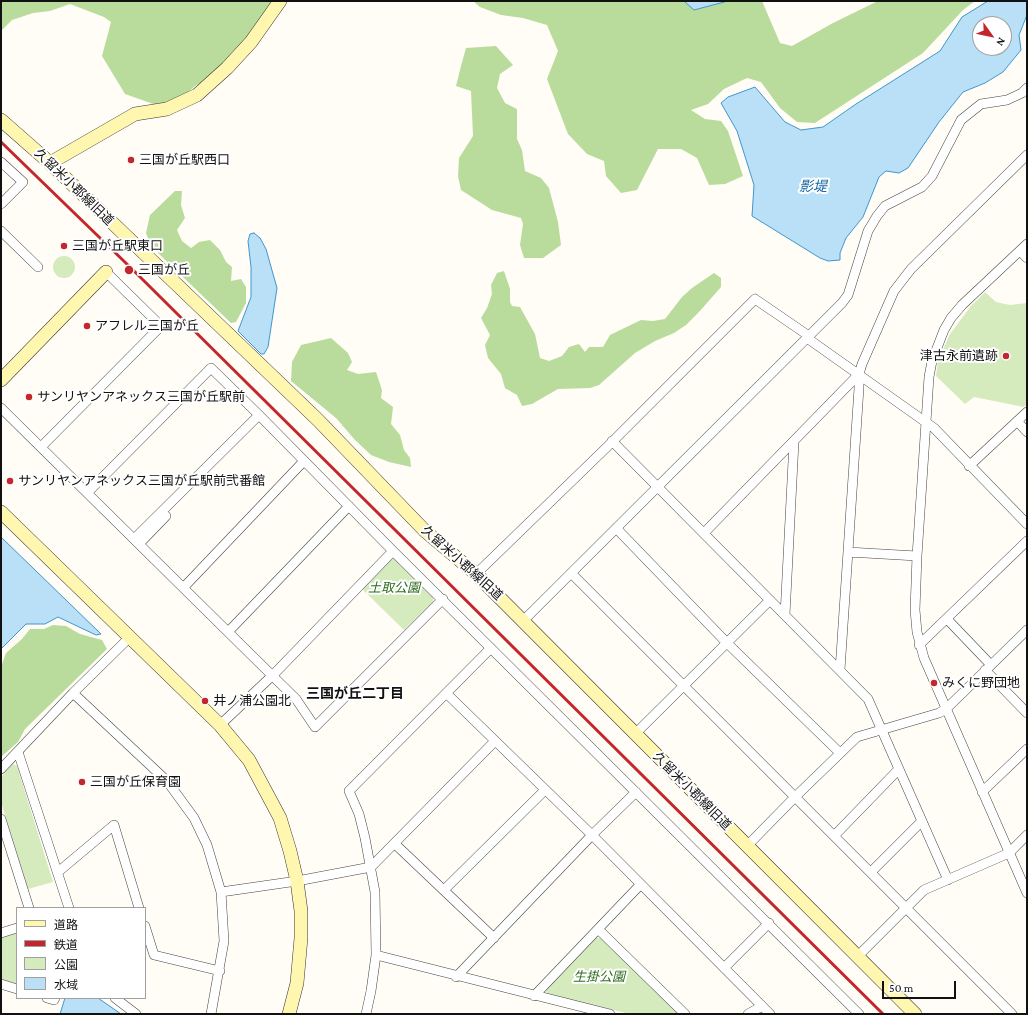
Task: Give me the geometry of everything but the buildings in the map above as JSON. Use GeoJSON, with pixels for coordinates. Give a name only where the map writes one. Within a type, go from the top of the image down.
{"type":"FeatureCollection","features":[{"type":"Feature","properties":{"kind":"street"},"geometry":{"type":"LineString","coordinates":[[50,163],[135,114],[167,109],[197,95],[227,68],[251,42],[280,1]]}},
{"type":"Feature","properties":{"kind":"street"},"geometry":{"type":"LineString","coordinates":[[523,621],[842,303],[848,295],[860,251],[868,231],[877,216],[885,206],[922,187],[932,176],[961,120],[981,104],[1008,100],[1022,93],[1027,88]]}},
{"type":"Feature","properties":{"kind":"street","name":"久留米小郡線旧道"},"geometry":{"type":"LineString","coordinates":[[1,120],[50,163],[318,420],[425,531],[476,574],[915,1014]]}},
{"type":"Feature","properties":{"kind":"street"},"geometry":{"type":"LineString","coordinates":[[840,670],[859,374],[882,315],[898,286],[911,269],[1027,155]]}},
{"type":"Feature","properties":{"kind":"street"},"geometry":{"type":"LineString","coordinates":[[1,162],[23,182],[1,204]]}},
{"type":"Feature","properties":{"kind":"street"},"geometry":{"type":"LineString","coordinates":[[1,231],[38,266]]}},
{"type":"Feature","properties":{"kind":"street"},"geometry":{"type":"LineString","coordinates":[[1027,244],[962,305],[944,330],[932,361],[926,422],[915,610],[920,645],[946,709],[1027,893]]}},
{"type":"Feature","properties":{"kind":"street"},"geometry":{"type":"LineString","coordinates":[[1020,251],[1027,258]]}},
{"type":"Feature","properties":{"kind":"street"},"geometry":{"type":"LineString","coordinates":[[1,380],[106,272],[161,326],[41,447]]}},
{"type":"Feature","properties":{"kind":"street"},"geometry":{"type":"LineString","coordinates":[[476,574],[612,442],[755,299],[926,422],[1027,524]]}},
{"type":"Feature","properties":{"kind":"street"},"geometry":{"type":"LineString","coordinates":[[88,492],[211,368],[260,416],[303,462],[443,599],[860,1014]]}},
{"type":"Feature","properties":{"kind":"street"},"geometry":{"type":"LineString","coordinates":[[704,533],[859,374]]}},
{"type":"Feature","properties":{"kind":"street"},"geometry":{"type":"LineString","coordinates":[[1,408],[138,540],[228,632],[274,674],[296,699],[314,727],[443,599]]}},
{"type":"Feature","properties":{"kind":"street"},"geometry":{"type":"LineString","coordinates":[[969,466],[1027,412]]}},
{"type":"Feature","properties":{"kind":"street"},"geometry":{"type":"LineString","coordinates":[[138,540],[260,416]]}},
{"type":"Feature","properties":{"kind":"street"},"geometry":{"type":"LineString","coordinates":[[1017,421],[1027,432]]}},
{"type":"Feature","properties":{"kind":"street"},"geometry":{"type":"LineString","coordinates":[[612,442],[658,486],[868,699],[948,880]]}},
{"type":"Feature","properties":{"kind":"street"},"geometry":{"type":"LineString","coordinates":[[785,614],[794,442]]}},
{"type":"Feature","properties":{"kind":"street"},"geometry":{"type":"LineString","coordinates":[[184,587],[303,462]]}},
{"type":"Feature","properties":{"kind":"street"},"geometry":{"type":"LineString","coordinates":[[228,632],[349,506]]}},
{"type":"Feature","properties":{"kind":"street"},"geometry":{"type":"LineString","coordinates":[[1,512],[220,725],[249,760],[280,818],[297,881],[301,911],[301,938],[297,983],[289,1014]]}},
{"type":"Feature","properties":{"kind":"street"},"geometry":{"type":"LineString","coordinates":[[616,528],[727,643],[840,753]]}},
{"type":"Feature","properties":{"kind":"street"},"geometry":{"type":"LineString","coordinates":[[920,645],[1027,542]]}},
{"type":"Feature","properties":{"kind":"street"},"geometry":{"type":"LineString","coordinates":[[220,725],[274,674],[393,551]]}},
{"type":"Feature","properties":{"kind":"street"},"geometry":{"type":"LineString","coordinates":[[848,552],[917,556]]}},
{"type":"Feature","properties":{"kind":"street"},"geometry":{"type":"LineString","coordinates":[[571,572],[1012,1014]]}},
{"type":"Feature","properties":{"kind":"street"},"geometry":{"type":"LineString","coordinates":[[635,734],[770,600]]}},
{"type":"Feature","properties":{"kind":"street"},"geometry":{"type":"LineString","coordinates":[[947,619],[1027,713]]}},
{"type":"Feature","properties":{"kind":"street"},"geometry":{"type":"LineString","coordinates":[[747,846],[795,797],[858,737],[939,713],[946,709],[1027,630]]}},
{"type":"Feature","properties":{"kind":"street"},"geometry":{"type":"LineString","coordinates":[[1,769],[73,693],[130,637]]}},
{"type":"Feature","properties":{"kind":"street"},"geometry":{"type":"LineString","coordinates":[[366,1014],[376,955],[375,892],[359,814],[349,791],[491,648]]}},
{"type":"Feature","properties":{"kind":"street"},"geometry":{"type":"LineString","coordinates":[[73,693],[168,781],[194,818],[204,838],[221,892],[224,941],[220,971],[211,1014]]}},
{"type":"Feature","properties":{"kind":"street"},"geometry":{"type":"LineString","coordinates":[[446,693],[544,790],[592,835],[770,1014]]}},
{"type":"Feature","properties":{"kind":"street"},"geometry":{"type":"LineString","coordinates":[[221,892],[297,881],[371,867],[495,740]]}},
{"type":"Feature","properties":{"kind":"street"},"geometry":{"type":"LineString","coordinates":[[982,792],[1027,749]]}},
{"type":"Feature","properties":{"kind":"street"},"geometry":{"type":"LineString","coordinates":[[18,752],[69,907]]}},
{"type":"Feature","properties":{"kind":"street"},"geometry":{"type":"LineString","coordinates":[[834,836],[899,769]]}},
{"type":"Feature","properties":{"kind":"street"},"geometry":{"type":"LineString","coordinates":[[445,889],[544,790]]}},
{"type":"Feature","properties":{"kind":"street"},"geometry":{"type":"LineString","coordinates":[[456,977],[592,835],[636,792]]}},
{"type":"Feature","properties":{"kind":"street"},"geometry":{"type":"LineString","coordinates":[[1,819],[29,907]]}},
{"type":"Feature","properties":{"kind":"street"},"geometry":{"type":"LineString","coordinates":[[871,872],[922,821]]}},
{"type":"Feature","properties":{"kind":"street"},"geometry":{"type":"LineString","coordinates":[[58,872],[114,825],[139,907]]}},
{"type":"Feature","properties":{"kind":"street"},"geometry":{"type":"LineString","coordinates":[[858,956],[924,890],[1009,853],[1027,835]]}},
{"type":"Feature","properties":{"kind":"street"},"geometry":{"type":"LineString","coordinates":[[395,844],[445,889],[494,938]]}},
{"type":"Feature","properties":{"kind":"street"},"geometry":{"type":"LineString","coordinates":[[534,996],[641,884]]}},
{"type":"Feature","properties":{"kind":"street"},"geometry":{"type":"LineString","coordinates":[[724,968],[769,923]]}},
{"type":"Feature","properties":{"kind":"street"},"geometry":{"type":"LineString","coordinates":[[1,933],[16,928]]}},
{"type":"Feature","properties":{"kind":"street"},"geometry":{"type":"LineString","coordinates":[[146,929],[154,955],[220,971]]}},
{"type":"Feature","properties":{"kind":"street"},"geometry":{"type":"LineString","coordinates":[[598,929],[685,1014]]}},
{"type":"Feature","properties":{"kind":"street"},"geometry":{"type":"LineString","coordinates":[[376,955],[456,977],[606,1014]]}},
{"type":"Feature","properties":{"kind":"street"},"geometry":{"type":"LineString","coordinates":[[1,984],[16,989]]}},
{"type":"Feature","properties":{"kind":"street"},"geometry":{"type":"LineString","coordinates":[[116,999],[136,1014]]}},
{"type":"Feature","properties":{"kind":"street"},"geometry":{"type":"LineString","coordinates":[[748,1014],[762,1006]]}},
{"type":"Feature","properties":{"kind":"green space"},"geometry":{"type":"Polygon","coordinates":[[[1,1],[273,1],[248,39],[226,59],[212,76],[195,86],[174,104],[156,105],[125,94],[102,56],[111,22],[104,17],[70,4],[50,11],[33,13],[12,20],[1,31],[1,1]]]}},
{"type":"Feature","properties":{"kind":"green space"},"geometry":{"type":"Polygon","coordinates":[[[473,1],[762,1],[780,43],[792,46],[833,23],[878,1],[975,1],[963,10],[923,53],[815,123],[797,122],[780,108],[761,82],[747,78],[724,89],[708,104],[691,110],[705,119],[721,121],[728,131],[743,176],[725,184],[709,185],[697,158],[681,149],[658,149],[637,190],[621,193],[606,176],[604,161],[587,154],[568,134],[547,79],[558,51],[547,25],[523,18],[501,15],[480,7],[473,1]]]}},
{"type":"Feature","properties":{"kind":"green space"},"geometry":{"type":"Polygon","coordinates":[[[496,46],[513,65],[500,74],[497,88],[505,103],[517,109],[517,139],[522,150],[525,171],[541,178],[549,188],[558,222],[561,245],[543,258],[524,258],[520,245],[523,224],[521,218],[492,210],[461,190],[458,176],[459,158],[473,136],[471,91],[456,86],[466,48],[496,46]]]}},
{"type":"Feature","properties":{"kind":"green space"},"geometry":{"type":"Polygon","coordinates":[[[175,191],[182,191],[181,205],[185,218],[177,230],[182,241],[191,248],[199,242],[210,240],[220,250],[226,262],[232,267],[231,281],[241,279],[246,287],[246,303],[236,322],[231,323],[159,254],[148,238],[146,233],[150,215],[175,191]]]}},
{"type":"Feature","properties":{"kind":"green space"},"geometry":{"type":"Polygon","coordinates":[[[64,256],[72,259],[75,267],[72,275],[64,278],[56,275],[53,267],[56,259],[64,256]]]}},
{"type":"Feature","properties":{"kind":"green space"},"geometry":{"type":"Polygon","coordinates":[[[504,271],[510,289],[510,302],[512,306],[520,307],[535,334],[540,358],[549,361],[562,356],[569,347],[579,344],[585,352],[589,347],[603,347],[610,335],[641,320],[653,321],[665,319],[682,297],[714,273],[721,278],[721,287],[686,325],[674,333],[655,341],[635,353],[599,385],[590,388],[558,389],[532,404],[522,406],[517,395],[505,388],[501,374],[488,358],[485,345],[490,335],[481,318],[487,308],[492,294],[491,285],[497,273],[504,271]]]}},
{"type":"Feature","properties":{"kind":"green space"},"geometry":{"type":"Polygon","coordinates":[[[985,292],[996,302],[1010,305],[1027,303],[1027,404],[1024,407],[974,397],[965,404],[936,376],[938,361],[950,334],[971,306],[985,292]]]}},
{"type":"Feature","properties":{"kind":"green space"},"geometry":{"type":"Polygon","coordinates":[[[331,338],[348,353],[352,362],[347,370],[358,374],[376,372],[382,390],[381,398],[393,407],[391,424],[400,435],[404,450],[410,458],[411,467],[389,462],[371,455],[355,440],[336,418],[291,381],[292,362],[301,345],[331,338]]]}},
{"type":"Feature","properties":{"kind":"green space","name":"土取公園"},"geometry":{"type":"Polygon","coordinates":[[[390,559],[397,559],[433,596],[433,602],[404,630],[362,589],[390,559]]]}},
{"type":"Feature","properties":{"kind":"green space"},"geometry":{"type":"Polygon","coordinates":[[[53,625],[66,626],[80,634],[102,640],[107,649],[25,729],[18,742],[1,757],[1,667],[6,653],[22,639],[30,629],[44,629],[53,625]]]}},
{"type":"Feature","properties":{"kind":"green space"},"geometry":{"type":"Polygon","coordinates":[[[13,764],[17,766],[53,882],[28,889],[1,802],[1,777],[13,764]]]}},
{"type":"Feature","properties":{"kind":"green space"},"geometry":{"type":"Polygon","coordinates":[[[16,932],[16,985],[1,980],[1,937],[16,932]]]}},
{"type":"Feature","properties":{"kind":"green space","name":"生掛公園"},"geometry":{"type":"Polygon","coordinates":[[[596,938],[601,938],[679,1014],[630,1014],[547,994],[546,989],[596,938]]]}},
{"type":"Feature","properties":{"kind":"water"},"geometry":{"type":"Polygon","coordinates":[[[684,1],[728,1],[694,10],[684,1]]]}},
{"type":"Feature","properties":{"kind":"water","name":"影堤"},"geometry":{"type":"Polygon","coordinates":[[[988,1],[1027,1],[1027,15],[1019,35],[1021,50],[1003,72],[985,83],[963,92],[939,122],[908,168],[899,173],[886,171],[879,177],[863,217],[846,238],[840,253],[840,260],[828,261],[820,258],[752,216],[754,185],[737,131],[721,103],[728,97],[755,87],[785,122],[801,130],[823,127],[856,104],[940,51],[962,17],[988,1]]]}},
{"type":"Feature","properties":{"kind":"water"},"geometry":{"type":"Polygon","coordinates":[[[254,233],[260,238],[266,249],[277,288],[268,347],[264,354],[261,354],[238,331],[251,297],[251,267],[248,241],[250,234],[254,233]]]}},
{"type":"Feature","properties":{"kind":"water"},"geometry":{"type":"Polygon","coordinates":[[[1,537],[101,634],[96,635],[58,617],[45,624],[26,624],[1,649],[1,537]]]}},
{"type":"Feature","properties":{"kind":"water"},"geometry":{"type":"Polygon","coordinates":[[[65,999],[99,999],[121,1014],[60,1014],[65,999]]]}},
{"type":"Feature","properties":{"kind":"railway"},"geometry":{"type":"LineString","coordinates":[[1,142],[131,268],[883,1014]]}},
{"type":"Feature","properties":{"kind":"place","name":"三国が丘駅西口"},"geometry":{"type":"Point","coordinates":[131,160]}},
{"type":"Feature","properties":{"kind":"place","name":"三国が丘駅東口"},"geometry":{"type":"Point","coordinates":[64,246]}},
{"type":"Feature","properties":{"kind":"place","name":"三国が丘"},"geometry":{"type":"Point","coordinates":[129,270]}},
{"type":"Feature","properties":{"kind":"place","name":"アフレル三国が丘"},"geometry":{"type":"Point","coordinates":[87,326]}},
{"type":"Feature","properties":{"kind":"place","name":"津古永前遺跡"},"geometry":{"type":"Point","coordinates":[1006,356]}},
{"type":"Feature","properties":{"kind":"place","name":"サンリヤンアネックス三国が丘駅前"},"geometry":{"type":"Point","coordinates":[29,397]}},
{"type":"Feature","properties":{"kind":"place","name":"サンリヤンアネックス三国が丘駅前弐番館"},"geometry":{"type":"Point","coordinates":[10,481]}},
{"type":"Feature","properties":{"kind":"place","name":"みくに野団地"},"geometry":{"type":"Point","coordinates":[934,683]}},
{"type":"Feature","properties":{"kind":"place","name":"井ノ浦公園北"},"geometry":{"type":"Point","coordinates":[205,701]}},
{"type":"Feature","properties":{"kind":"place","name":"三国が丘保育園"},"geometry":{"type":"Point","coordinates":[82,782]}},
{"type":"Feature","properties":{"kind":"district","name":"三国が丘二丁目"},"geometry":{"type":"Point","coordinates":[355,694]}}]}
